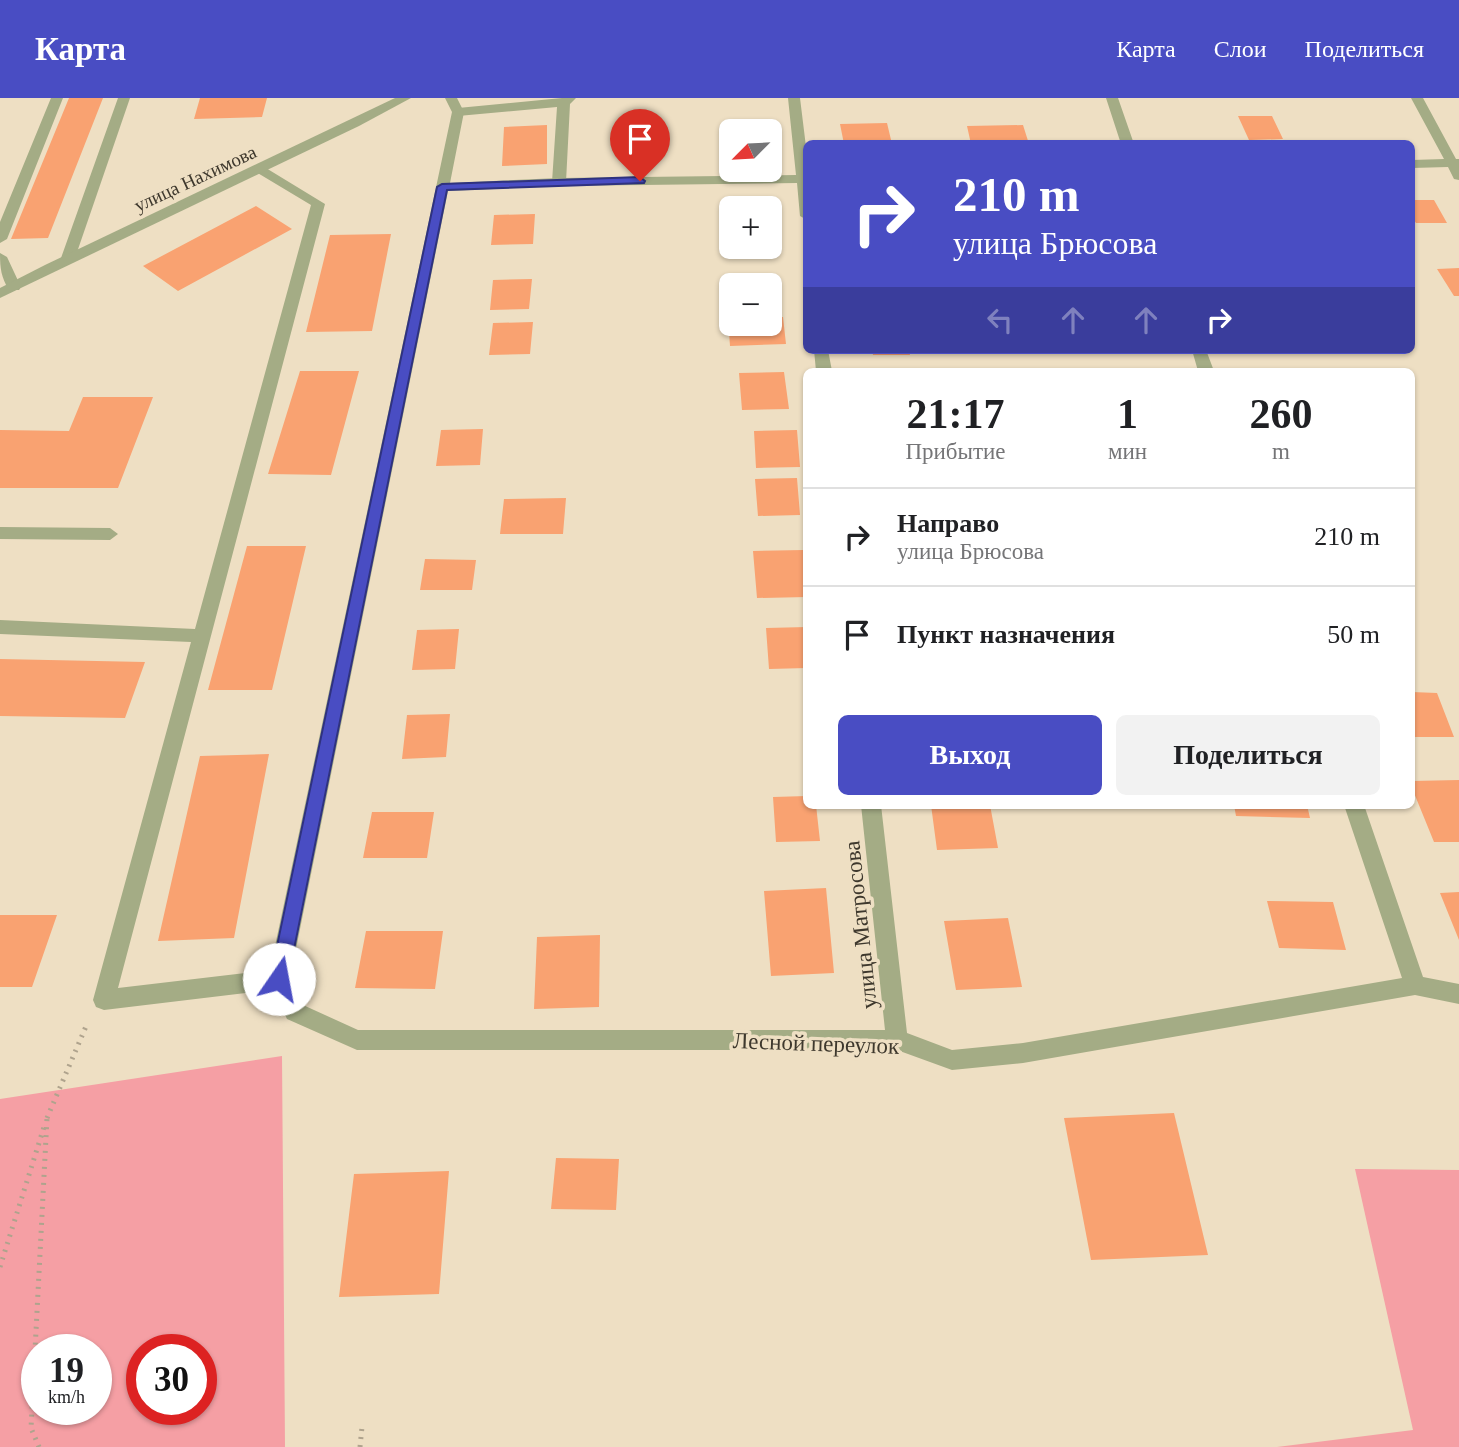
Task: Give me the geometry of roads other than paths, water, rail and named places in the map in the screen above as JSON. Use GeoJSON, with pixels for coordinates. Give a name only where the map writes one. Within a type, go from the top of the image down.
{"type":"FeatureCollection","features":[{"type":"Feature","properties":{"kind":"street"},"geometry":{"type":"LineString","coordinates":[[0,239],[57,98]]}},
{"type":"Feature","properties":{"kind":"street"},"geometry":{"type":"LineString","coordinates":[[68,258],[124,98]]}},
{"type":"Feature","properties":{"kind":"street","name":"улица Нахимова"},"geometry":{"type":"LineString","coordinates":[[0,294],[68,258],[261,169],[405,98]]}},
{"type":"Feature","properties":{"kind":"street"},"geometry":{"type":"LineString","coordinates":[[794,98],[803,164]]}},
{"type":"Feature","properties":{"kind":"street"},"geometry":{"type":"LineString","coordinates":[[1112,98],[1127,140]]}},
{"type":"Feature","properties":{"kind":"street"},"geometry":{"type":"LineString","coordinates":[[1417,98],[1455,163],[1459,176]]}},
{"type":"Feature","properties":{"kind":"street"},"geometry":{"type":"LineString","coordinates":[[261,169],[318,204],[104,1000],[279,979],[442,187],[454,105],[567,101],[559,182]]}},
{"type":"Feature","properties":{"kind":"street"},"geometry":{"type":"LineString","coordinates":[[1415,164],[1455,163]]}},
{"type":"Feature","properties":{"kind":"street"},"geometry":{"type":"LineString","coordinates":[[442,187],[559,182],[803,179]]}},
{"type":"Feature","properties":{"kind":"street"},"geometry":{"type":"LineString","coordinates":[[0,257],[14,286]]}},
{"type":"Feature","properties":{"kind":"street"},"geometry":{"type":"LineString","coordinates":[[0,533],[110,534]]}},
{"type":"Feature","properties":{"kind":"street"},"geometry":{"type":"LineString","coordinates":[[0,627],[202,636]]}},
{"type":"Feature","properties":{"kind":"street","name":"улица Матросова"},"geometry":{"type":"LineString","coordinates":[[871,809],[897,1040]]}},
{"type":"Feature","properties":{"kind":"street"},"geometry":{"type":"LineString","coordinates":[[1355,809],[1415,985]]}},
{"type":"Feature","properties":{"kind":"street","name":"Лесной переулок"},"geometry":{"type":"LineString","coordinates":[[279,979],[295,1012],[357,1040],[897,1040],[952,1060],[1023,1053],[1415,985],[1459,994]]}}]}
